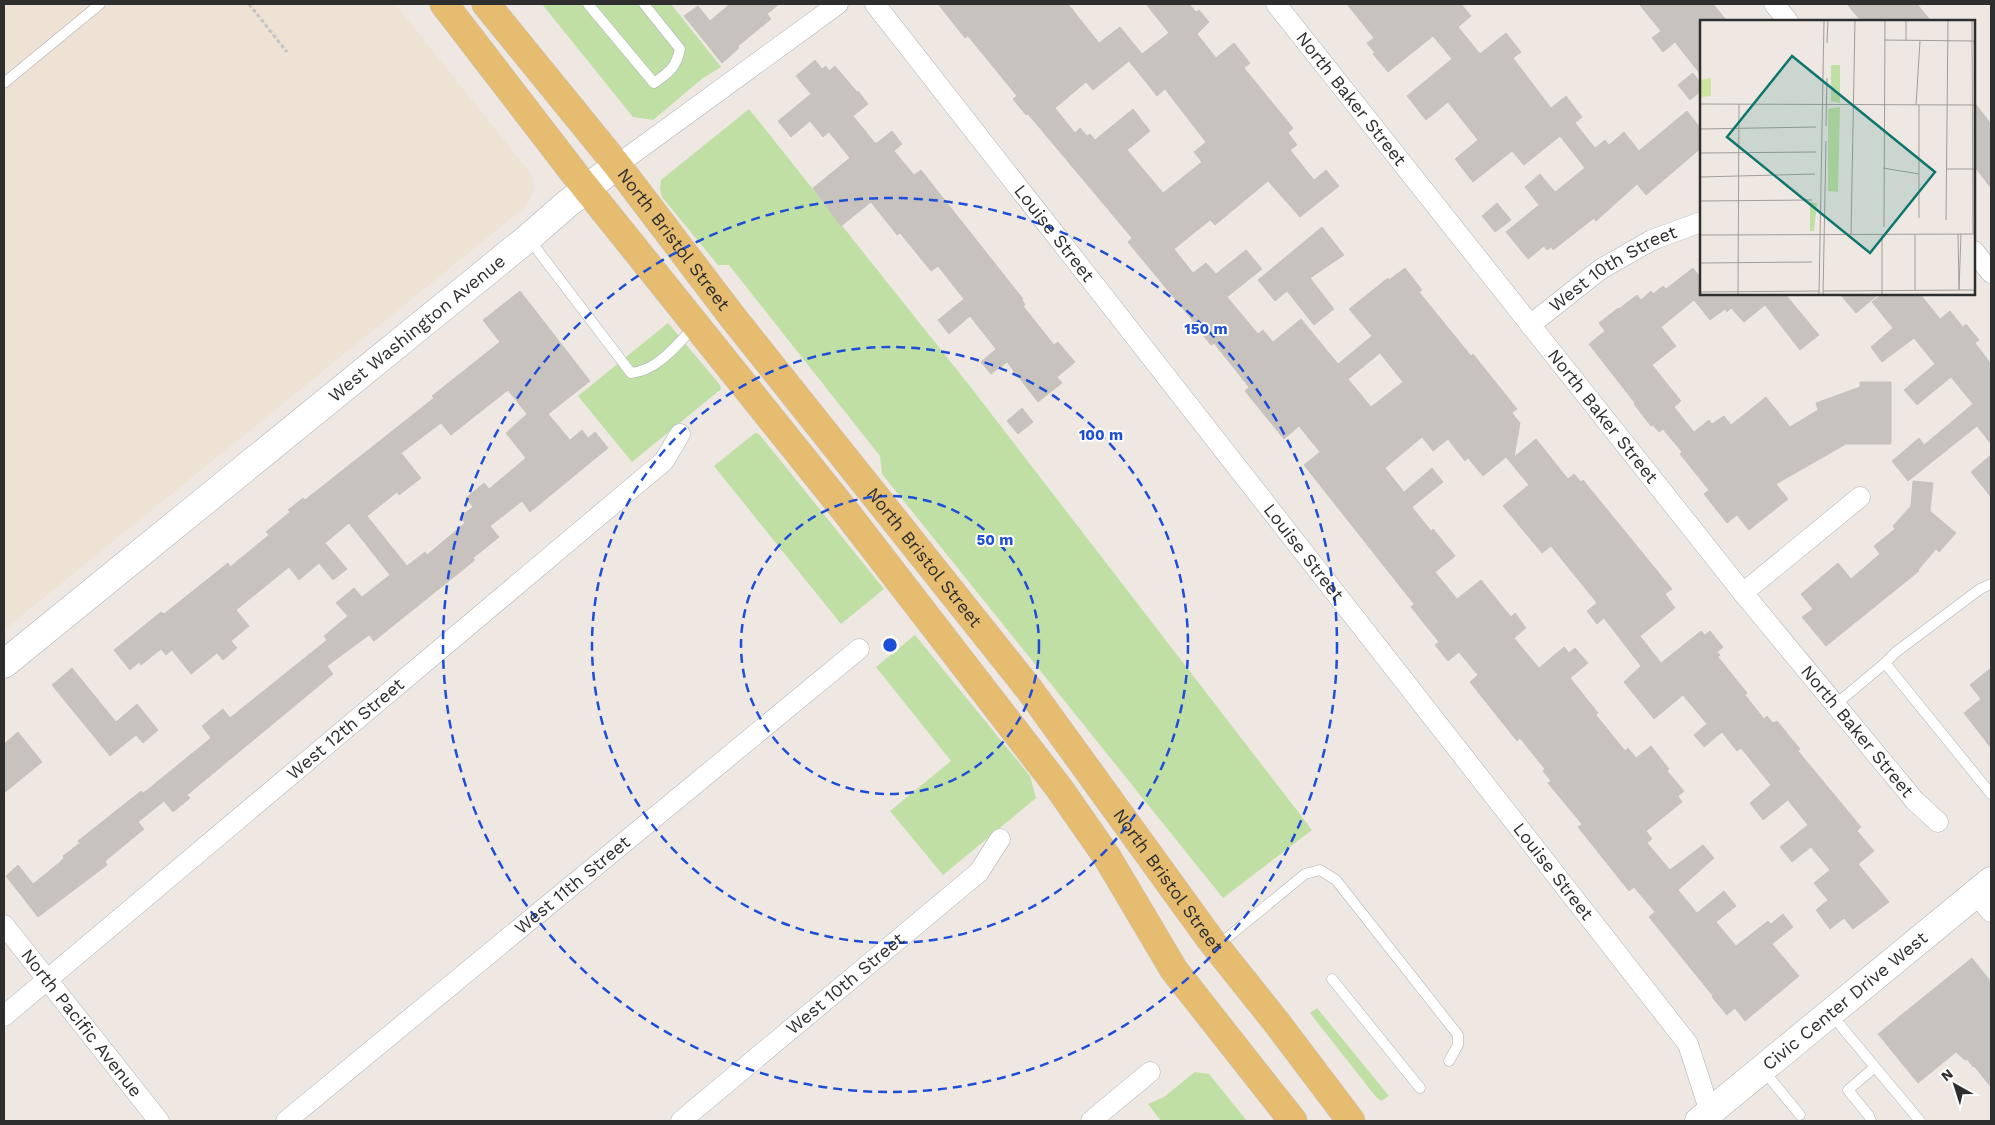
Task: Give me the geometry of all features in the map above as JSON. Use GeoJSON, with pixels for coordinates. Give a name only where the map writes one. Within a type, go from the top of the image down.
{"type":"FeatureCollection","features":[{"type":"Feature","properties":{"kind":"main road","name":"North Bristol Street"},"geometry":{"type":"LineString","coordinates":[[444,4],[696,325],[846,512],[1059,788],[1107,857],[1174,970],[1293,1121]]}},
{"type":"Feature","properties":{"kind":"main road","name":"North Bristol Street"},"geometry":{"type":"LineString","coordinates":[[486,4],[617,166],[731,315],[1029,689],[1216,946],[1351,1121]]}},
{"type":"Feature","properties":{"kind":"street","name":"West Washington Avenue"},"geometry":{"type":"LineString","coordinates":[[4,664],[588,188],[838,4]]}},
{"type":"Feature","properties":{"kind":"street","name":"Louise Street"},"geometry":{"type":"LineString","coordinates":[[875,4],[1688,1044],[1704,1117]]}},
{"type":"Feature","properties":{"kind":"street","name":"North Baker Street"},"geometry":{"type":"LineString","coordinates":[[1276,4],[1743,593],[1915,801],[1938,822]]}},
{"type":"Feature","properties":{"kind":"street"},"geometry":{"type":"LineString","coordinates":[[1774,4],[1787,20]]}},
{"type":"Feature","properties":{"kind":"street","name":"West 10th Street"},"geometry":{"type":"LineString","coordinates":[[1530,325],[1601,269],[1652,240],[1700,222]]}},
{"type":"Feature","properties":{"kind":"street"},"geometry":{"type":"LineString","coordinates":[[1975,252],[1991,273]]}},
{"type":"Feature","properties":{"kind":"street","name":"West 12th Street"},"geometry":{"type":"LineString","coordinates":[[4,1016],[664,461],[680,434]]}},
{"type":"Feature","properties":{"kind":"street"},"geometry":{"type":"LineString","coordinates":[[1743,593],[1860,497]]}},
{"type":"Feature","properties":{"kind":"street","name":"West 11th Street"},"geometry":{"type":"LineString","coordinates":[[286,1121],[858,649]]}},
{"type":"Feature","properties":{"kind":"street","name":"West 10th Street"},"geometry":{"type":"LineString","coordinates":[[681,1121],[979,872],[1000,839]]}},
{"type":"Feature","properties":{"kind":"street","name":"Civic Center Drive West"},"geometry":{"type":"LineString","coordinates":[[1704,1117],[1830,1013],[1986,896]]}},
{"type":"Feature","properties":{"kind":"street","name":"North Pacific Avenue"},"geometry":{"type":"LineString","coordinates":[[4,925],[159,1121]]}},
{"type":"Feature","properties":{"kind":"street"},"geometry":{"type":"LineString","coordinates":[[1091,1121],[1150,1072]]}},
{"type":"Feature","properties":{"kind":"lane"},"geometry":{"type":"LineString","coordinates":[[4,83],[100,4]]}},
{"type":"Feature","properties":{"kind":"lane"},"geometry":{"type":"LineString","coordinates":[[588,4],[654,83],[669,73],[677,62],[680,49],[644,4]]}},
{"type":"Feature","properties":{"kind":"lane"},"geometry":{"type":"LineString","coordinates":[[528,238],[631,373],[643,371],[661,359],[696,325]]}},
{"type":"Feature","properties":{"kind":"lane"},"geometry":{"type":"LineString","coordinates":[[1836,705],[1904,646],[1980,589],[1991,584]]}},
{"type":"Feature","properties":{"kind":"lane"},"geometry":{"type":"LineString","coordinates":[[1886,663],[1991,794]]}},
{"type":"Feature","properties":{"kind":"lane"},"geometry":{"type":"LineString","coordinates":[[1216,946],[1305,874],[1320,870],[1336,880],[1458,1035],[1458,1045],[1450,1061]]}},
{"type":"Feature","properties":{"kind":"lane"},"geometry":{"type":"LineString","coordinates":[[1332,979],[1420,1088]]}},
{"type":"Feature","properties":{"kind":"lane"},"geometry":{"type":"LineString","coordinates":[[1830,1013],[1920,1121]]}},
{"type":"Feature","properties":{"kind":"lane"},"geometry":{"type":"LineString","coordinates":[[1871,1121],[1870,1116],[1848,1090],[1875,1067]]}},
{"type":"Feature","properties":{"kind":"lane"},"geometry":{"type":"LineString","coordinates":[[1762,1069],[1800,1115]]}},
{"type":"Feature","properties":{"kind":"path"},"geometry":{"type":"LineString","coordinates":[[249,4],[287,52]]}},
{"type":"Feature","properties":{"kind":"shaded area"},"geometry":{"type":"Polygon","coordinates":[[[4,4],[395,4],[528,170],[533,179],[534,189],[525,207],[4,630],[4,4]]]}},
{"type":"Feature","properties":{"kind":"green space"},"geometry":{"type":"Polygon","coordinates":[[[542,4],[671,4],[721,67],[703,78],[653,120],[633,117],[542,4]]]}},
{"type":"Feature","properties":{"kind":"green space"},"geometry":{"type":"Polygon","coordinates":[[[749,109],[969,385],[1312,830],[1223,898],[882,474],[880,456],[729,265],[718,265],[662,197],[660,189],[661,180],[749,109]]]}},
{"type":"Feature","properties":{"kind":"green space"},"geometry":{"type":"Polygon","coordinates":[[[668,323],[720,385],[721,389],[632,462],[578,396],[668,323]]]}},
{"type":"Feature","properties":{"kind":"green space"},"geometry":{"type":"Polygon","coordinates":[[[755,433],[759,434],[884,589],[841,624],[714,466],[755,433]]]}},
{"type":"Feature","properties":{"kind":"green space"},"geometry":{"type":"Polygon","coordinates":[[[915,635],[1030,776],[1036,798],[943,875],[890,811],[951,761],[876,667],[915,635]]]}},
{"type":"Feature","properties":{"kind":"green space"},"geometry":{"type":"Polygon","coordinates":[[[1317,1008],[1389,1096],[1381,1101],[1376,1097],[1310,1013],[1317,1008]]]}},
{"type":"Feature","properties":{"kind":"green space"},"geometry":{"type":"Polygon","coordinates":[[[1195,1072],[1209,1074],[1247,1121],[1161,1121],[1148,1104],[1164,1097],[1195,1072]]]}},
{"type":"Feature","properties":{"kind":"building"},"geometry":{"type":"Polygon","coordinates":[[[730,4],[779,4],[767,14],[771,19],[738,46],[739,48],[722,63],[684,16],[698,6],[710,21],[730,4]]]}},
{"type":"Feature","properties":{"kind":"building"},"geometry":{"type":"Polygon","coordinates":[[[938,4],[1068,4],[1099,43],[1120,27],[1142,54],[1169,33],[1146,4],[1189,4],[1196,12],[1199,10],[1209,22],[1197,34],[1216,58],[1234,43],[1250,63],[1244,68],[1293,128],[1288,133],[1297,145],[1290,150],[1314,180],[1326,170],[1339,186],[1300,217],[1268,181],[1215,225],[1210,220],[1174,249],[1193,273],[1206,263],[1216,274],[1246,250],[1262,269],[1227,297],[1258,334],[1263,330],[1273,342],[1301,319],[1338,364],[1372,336],[1349,309],[1388,278],[1389,280],[1405,268],[1422,290],[1419,292],[1471,356],[1473,354],[1517,409],[1512,413],[1520,423],[1514,457],[1536,439],[1568,479],[1574,474],[1581,482],[1583,480],[1672,589],[1665,594],[1675,608],[1640,636],[1661,663],[1701,631],[1705,635],[1710,631],[1723,647],[1717,652],[1720,655],[1718,657],[1747,693],[1745,695],[1764,719],[1767,716],[1773,723],[1777,721],[1800,749],[1798,751],[1861,827],[1857,831],[1874,851],[1858,864],[1889,902],[1853,929],[1844,918],[1830,929],[1816,910],[1828,900],[1814,883],[1830,870],[1811,847],[1792,862],[1780,847],[1808,825],[1788,800],[1763,820],[1750,803],[1771,785],[1741,748],[1737,751],[1722,732],[1704,747],[1694,735],[1707,724],[1683,695],[1654,719],[1624,682],[1641,666],[1604,618],[1597,624],[1587,611],[1597,603],[1551,546],[1542,553],[1503,506],[1529,485],[1506,457],[1483,476],[1468,458],[1465,461],[1448,439],[1433,451],[1422,437],[1385,468],[1404,492],[1432,468],[1443,482],[1412,507],[1431,531],[1433,529],[1455,556],[1435,572],[1457,599],[1481,580],[1511,617],[1515,613],[1526,628],[1514,638],[1539,668],[1564,647],[1569,653],[1575,648],[1588,663],[1570,678],[1598,713],[1596,715],[1625,751],[1628,748],[1636,758],[1651,746],[1669,769],[1667,771],[1684,791],[1678,796],[1682,802],[1646,831],[1652,839],[1647,843],[1670,870],[1703,845],[1714,858],[1678,890],[1697,913],[1724,891],[1736,906],[1716,922],[1736,946],[1768,921],[1771,924],[1783,914],[1793,927],[1772,944],[1799,976],[1745,1021],[1735,1008],[1727,1015],[1649,917],[1655,912],[1634,887],[1629,891],[1578,827],[1582,824],[1548,783],[1551,781],[1543,771],[1545,769],[1520,738],[1517,741],[1470,682],[1478,675],[1459,652],[1448,661],[1435,645],[1439,642],[1411,607],[1414,604],[1304,465],[1320,452],[1299,426],[1284,439],[1245,391],[1249,387],[1214,343],[1211,345],[1128,242],[1132,238],[1028,114],[1026,115],[1013,99],[1017,96],[968,36],[965,38],[938,4]],[[1129,61],[1093,90],[1086,82],[1055,108],[1075,133],[1080,128],[1087,136],[1090,134],[1095,140],[1133,109],[1150,131],[1127,150],[1163,193],[1202,162],[1194,152],[1206,142],[1165,89],[1157,96],[1129,61]],[[1380,353],[1348,379],[1371,407],[1403,382],[1380,353]]]}},
{"type":"Feature","properties":{"kind":"building"},"geometry":{"type":"Polygon","coordinates":[[[1347,4],[1461,4],[1471,16],[1458,27],[1480,54],[1506,33],[1521,52],[1513,58],[1551,108],[1566,96],[1582,117],[1575,123],[1595,148],[1605,140],[1609,145],[1624,132],[1639,151],[1687,111],[1700,128],[1700,149],[1646,195],[1637,184],[1596,221],[1594,218],[1553,250],[1551,247],[1547,250],[1544,246],[1528,259],[1506,232],[1539,205],[1525,187],[1540,174],[1555,192],[1585,168],[1560,136],[1524,165],[1512,151],[1473,182],[1455,159],[1478,140],[1448,102],[1426,120],[1407,96],[1452,59],[1433,36],[1388,72],[1373,54],[1375,53],[1367,43],[1374,38],[1347,4]]]}},
{"type":"Feature","properties":{"kind":"building"},"geometry":{"type":"Polygon","coordinates":[[[1639,4],[1713,4],[1726,20],[1700,20],[1700,74],[1675,42],[1663,52],[1652,38],[1661,31],[1639,4]]]}},
{"type":"Feature","properties":{"kind":"building"},"geometry":{"type":"Polygon","coordinates":[[[1847,4],[1917,4],[1930,20],[1860,20],[1847,4]]]}},
{"type":"Feature","properties":{"kind":"building"},"geometry":{"type":"Polygon","coordinates":[[[815,60],[822,69],[826,66],[829,71],[835,66],[858,91],[868,104],[853,116],[875,143],[892,131],[902,144],[894,151],[914,175],[921,170],[1023,299],[1025,305],[1023,306],[1054,345],[1058,342],[1075,362],[1057,377],[1062,383],[1038,402],[1007,362],[991,374],[981,362],[996,349],[970,316],[949,334],[938,320],[964,299],[938,266],[931,271],[900,233],[897,235],[871,202],[841,226],[813,188],[850,158],[829,132],[823,137],[810,121],[791,137],[778,121],[811,94],[796,76],[815,60]]]}},
{"type":"Feature","properties":{"kind":"building"},"geometry":{"type":"Polygon","coordinates":[[[1693,73],[1700,83],[1700,92],[1690,100],[1678,85],[1693,73]]]}},
{"type":"Feature","properties":{"kind":"building"},"geometry":{"type":"Polygon","coordinates":[[[1975,103],[1991,124],[1991,188],[1975,167],[1975,103]]]}},
{"type":"Feature","properties":{"kind":"building"},"geometry":{"type":"Polygon","coordinates":[[[1497,203],[1511,220],[1495,232],[1482,216],[1497,203]]]}},
{"type":"Feature","properties":{"kind":"building"},"geometry":{"type":"Polygon","coordinates":[[[1322,227],[1344,255],[1310,278],[1334,309],[1314,325],[1287,291],[1275,301],[1258,280],[1322,227]]]}},
{"type":"Feature","properties":{"kind":"building"},"geometry":{"type":"Polygon","coordinates":[[[1693,268],[1700,277],[1700,295],[1786,295],[1819,335],[1800,350],[1765,305],[1744,322],[1731,308],[1727,312],[1725,309],[1710,320],[1694,300],[1661,327],[1676,346],[1652,365],[1681,401],[1674,407],[1694,432],[1709,420],[1712,424],[1724,416],[1731,425],[1766,397],[1790,427],[1818,410],[1816,403],[1860,387],[1860,382],[1891,382],[1891,444],[1846,444],[1776,484],[1788,499],[1749,530],[1737,515],[1727,523],[1704,494],[1709,490],[1680,454],[1682,452],[1663,429],[1659,432],[1653,425],[1651,426],[1589,344],[1605,331],[1599,323],[1618,308],[1637,295],[1641,300],[1651,291],[1653,294],[1663,286],[1666,289],[1693,268]]]}},
{"type":"Feature","properties":{"kind":"building"},"geometry":{"type":"Polygon","coordinates":[[[520,291],[590,381],[548,414],[570,440],[582,430],[588,438],[595,432],[608,448],[530,512],[522,501],[490,526],[499,537],[473,558],[475,560],[374,641],[369,635],[327,666],[333,674],[187,795],[190,798],[173,812],[164,801],[138,822],[144,829],[105,861],[107,865],[38,917],[6,876],[18,865],[33,884],[80,843],[78,841],[141,791],[143,793],[146,791],[211,738],[202,726],[223,709],[230,718],[327,640],[324,636],[348,616],[336,603],[354,588],[362,597],[390,575],[349,523],[325,543],[347,569],[333,580],[319,563],[299,580],[289,567],[236,610],[249,626],[231,641],[237,648],[223,660],[217,653],[191,674],[172,650],[166,655],[161,649],[141,665],[139,662],[130,670],[114,650],[161,612],[164,614],[228,563],[230,567],[269,535],[266,532],[290,512],[288,510],[303,498],[305,500],[434,398],[432,396],[500,342],[483,320],[520,291]],[[508,390],[451,435],[441,423],[401,453],[421,478],[399,495],[397,492],[367,516],[407,566],[425,552],[427,555],[465,523],[460,517],[473,507],[466,498],[484,483],[489,489],[526,458],[506,433],[527,414],[508,390]]]}},
{"type":"Feature","properties":{"kind":"building"},"geometry":{"type":"Polygon","coordinates":[[[1841,295],[1878,295],[1856,313],[1841,295]]]}},
{"type":"Feature","properties":{"kind":"building"},"geometry":{"type":"Polygon","coordinates":[[[1881,295],[1921,295],[1940,319],[1950,311],[1963,327],[1966,324],[1979,340],[1975,343],[1991,364],[1991,444],[1977,426],[1908,481],[1892,461],[1919,438],[1924,445],[1973,404],[1951,377],[1917,405],[1904,390],[1935,364],[1914,338],[1882,362],[1871,347],[1893,328],[1872,302],[1881,295]]]}},
{"type":"Feature","properties":{"kind":"building"},"geometry":{"type":"Polygon","coordinates":[[[1022,408],[1033,422],[1018,434],[1007,421],[1022,408]]]}},
{"type":"Feature","properties":{"kind":"building"},"geometry":{"type":"Polygon","coordinates":[[[1991,455],[1991,497],[1971,472],[1991,455]]]}},
{"type":"Feature","properties":{"kind":"building"},"geometry":{"type":"Polygon","coordinates":[[[1913,481],[1933,483],[1930,511],[1956,533],[1939,552],[1936,549],[1919,571],[1826,646],[1802,617],[1813,609],[1801,594],[1838,563],[1851,579],[1880,554],[1874,546],[1895,529],[1893,526],[1911,506],[1913,481]]]}},
{"type":"Feature","properties":{"kind":"building"},"geometry":{"type":"Polygon","coordinates":[[[72,668],[116,722],[137,704],[158,730],[143,743],[136,735],[110,756],[52,685],[72,668]]]}},
{"type":"Feature","properties":{"kind":"building"},"geometry":{"type":"Polygon","coordinates":[[[1991,668],[1991,748],[1964,713],[1981,699],[1970,685],[1991,668]]]}},
{"type":"Feature","properties":{"kind":"building"},"geometry":{"type":"Polygon","coordinates":[[[18,732],[42,762],[4,793],[4,744],[18,732]]]}},
{"type":"Feature","properties":{"kind":"building"},"geometry":{"type":"Polygon","coordinates":[[[1972,958],[1991,982],[1991,1087],[1967,1059],[1965,1060],[1956,1052],[1918,1083],[1878,1034],[1972,958]]]}}]}
